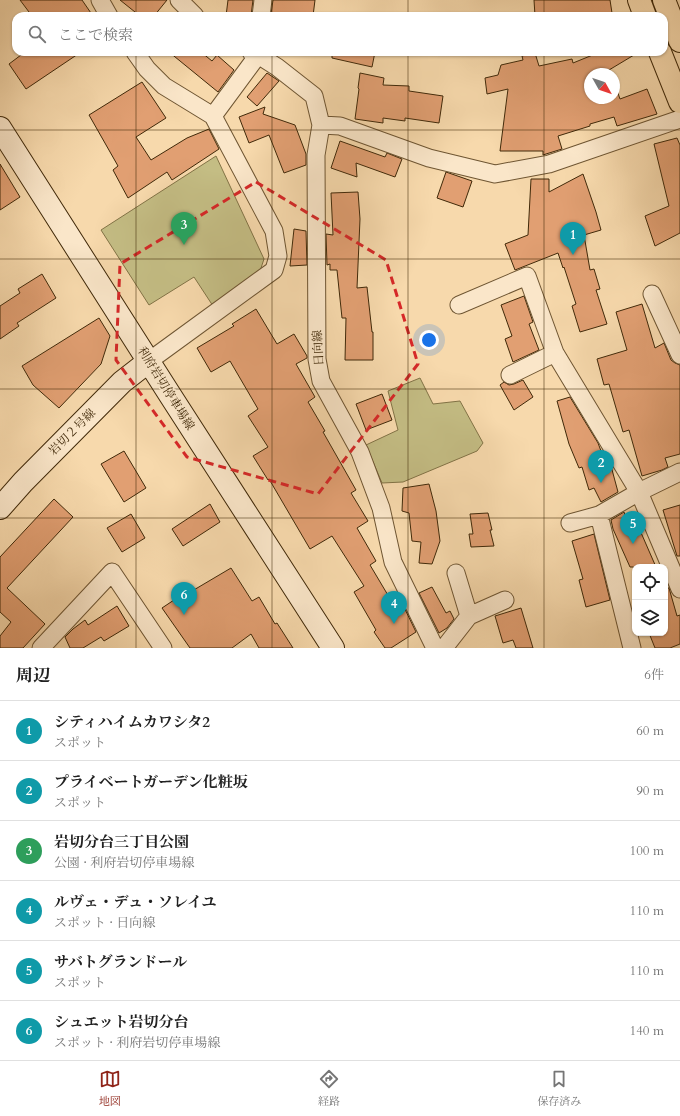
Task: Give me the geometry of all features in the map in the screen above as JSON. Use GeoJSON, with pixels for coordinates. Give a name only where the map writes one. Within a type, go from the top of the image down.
{"type":"FeatureCollection","features":[{"type":"Feature","properties":{"kind":"main road"},"geometry":{"type":"LineString","coordinates":[[639,0],[644,12]]}},
{"type":"Feature","properties":{"kind":"main road"},"geometry":{"type":"LineString","coordinates":[[664,0],[680,41]]}},
{"type":"Feature","properties":{"kind":"main road"},"geometry":{"type":"LineString","coordinates":[[662,56],[680,102]]}},
{"type":"Feature","properties":{"kind":"main road","name":"利府岩切停車場線"},"geometry":{"type":"LineString","coordinates":[[0,128],[333,648]]}},
{"type":"Feature","properties":{"kind":"main road","name":"岩切２号線"},"geometry":{"type":"LineString","coordinates":[[0,508],[23,482],[122,382],[149,361]]}},
{"type":"Feature","properties":{"kind":"street"},"geometry":{"type":"LineString","coordinates":[[100,0],[107,12]]}},
{"type":"Feature","properties":{"kind":"street"},"geometry":{"type":"LineString","coordinates":[[180,0],[192,12]]}},
{"type":"Feature","properties":{"kind":"street"},"geometry":{"type":"LineString","coordinates":[[262,12],[263,0]]}},
{"type":"Feature","properties":{"kind":"street"},"geometry":{"type":"LineString","coordinates":[[138,56],[147,69],[164,86],[213,116],[274,231],[278,256],[274,270],[149,361]]}},
{"type":"Feature","properties":{"kind":"street"},"geometry":{"type":"LineString","coordinates":[[213,116],[254,56]]}},
{"type":"Feature","properties":{"kind":"street","name":"日向線"},"geometry":{"type":"LineString","coordinates":[[260,56],[314,96],[321,125],[316,155],[317,359],[321,381],[360,452],[381,508],[393,562],[435,648]]}},
{"type":"Feature","properties":{"kind":"street"},"geometry":{"type":"LineString","coordinates":[[321,125],[340,126],[429,158],[495,174],[549,164],[680,119]]}},
{"type":"Feature","properties":{"kind":"street"},"geometry":{"type":"LineString","coordinates":[[459,305],[527,276],[555,353],[639,492],[680,589]]}},
{"type":"Feature","properties":{"kind":"street"},"geometry":{"type":"LineString","coordinates":[[652,294],[680,355]]}},
{"type":"Feature","properties":{"kind":"street"},"geometry":{"type":"LineString","coordinates":[[510,375],[555,353]]}},
{"type":"Feature","properties":{"kind":"street"},"geometry":{"type":"LineString","coordinates":[[570,523],[599,515],[639,492],[680,472]]}},
{"type":"Feature","properties":{"kind":"street"},"geometry":{"type":"LineString","coordinates":[[599,515],[632,648]]}},
{"type":"Feature","properties":{"kind":"street"},"geometry":{"type":"LineString","coordinates":[[48,645],[112,572],[163,648]]}},
{"type":"Feature","properties":{"kind":"street"},"geometry":{"type":"LineString","coordinates":[[456,573],[469,616]]}},
{"type":"Feature","properties":{"kind":"street"},"geometry":{"type":"LineString","coordinates":[[444,648],[469,616],[505,600]]}},
{"type":"Feature","properties":{"kind":"highlighted area"},"geometry":{"type":"Polygon","coordinates":[[[256,182],[386,260],[418,364],[318,494],[187,457],[116,360],[120,264],[256,182]]]}},
{"type":"Feature","properties":{"kind":"shaded area"},"geometry":{"type":"Polygon","coordinates":[[[216,156],[264,259],[257,277],[213,306],[194,277],[149,305],[101,230],[216,156]]]}},
{"type":"Feature","properties":{"kind":"shaded area"},"geometry":{"type":"Polygon","coordinates":[[[420,378],[433,404],[460,401],[483,443],[477,451],[403,482],[382,483],[366,445],[398,430],[388,391],[420,378]]]}},
{"type":"Feature","properties":{"kind":"building"},"geometry":{"type":"Polygon","coordinates":[[[20,0],[82,0],[90,12],[29,12],[20,0]]]}},
{"type":"Feature","properties":{"kind":"building"},"geometry":{"type":"Polygon","coordinates":[[[120,0],[167,0],[157,12],[135,12],[120,0]]]}},
{"type":"Feature","properties":{"kind":"building"},"geometry":{"type":"Polygon","coordinates":[[[228,0],[253,0],[252,12],[226,12],[228,0]]]}},
{"type":"Feature","properties":{"kind":"building"},"geometry":{"type":"Polygon","coordinates":[[[273,0],[315,0],[314,12],[271,12],[273,0]]]}},
{"type":"Feature","properties":{"kind":"building"},"geometry":{"type":"Polygon","coordinates":[[[534,0],[610,0],[612,12],[535,12],[534,0]]]}},
{"type":"Feature","properties":{"kind":"building"},"geometry":{"type":"Polygon","coordinates":[[[20,56],[75,56],[26,89],[9,64],[20,56]]]}},
{"type":"Feature","properties":{"kind":"building"},"geometry":{"type":"Polygon","coordinates":[[[174,56],[206,56],[212,61],[216,56],[218,56],[234,70],[218,92],[174,56]]]}},
{"type":"Feature","properties":{"kind":"building"},"geometry":{"type":"Polygon","coordinates":[[[332,56],[374,56],[372,67],[332,58],[332,56]]]}},
{"type":"Feature","properties":{"kind":"building"},"geometry":{"type":"Polygon","coordinates":[[[522,56],[536,56],[539,66],[572,59],[573,63],[590,56],[632,56],[612,68],[584,68],[584,104],[620,104],[620,99],[647,89],[657,114],[617,126],[614,117],[590,124],[590,126],[558,136],[562,149],[543,155],[543,151],[500,151],[508,89],[487,94],[485,78],[498,75],[501,65],[523,60],[522,56]]]}},
{"type":"Feature","properties":{"kind":"building"},"geometry":{"type":"Polygon","coordinates":[[[267,73],[279,81],[257,106],[247,97],[267,73]]]}},
{"type":"Feature","properties":{"kind":"building"},"geometry":{"type":"Polygon","coordinates":[[[360,73],[384,78],[383,85],[409,86],[409,91],[443,96],[439,123],[405,118],[405,121],[383,118],[383,123],[355,119],[360,73]]]}},
{"type":"Feature","properties":{"kind":"building"},"geometry":{"type":"Polygon","coordinates":[[[142,82],[166,118],[136,137],[151,160],[187,138],[209,129],[219,149],[172,180],[167,172],[128,198],[113,170],[118,166],[89,115],[142,82]]]}},
{"type":"Feature","properties":{"kind":"building"},"geometry":{"type":"Polygon","coordinates":[[[265,107],[263,114],[295,125],[306,154],[306,165],[284,173],[269,135],[249,143],[239,117],[265,107]]]}},
{"type":"Feature","properties":{"kind":"building"},"geometry":{"type":"Polygon","coordinates":[[[677,138],[680,145],[680,233],[655,246],[645,216],[669,206],[654,144],[677,138]]]}},
{"type":"Feature","properties":{"kind":"building"},"geometry":{"type":"Polygon","coordinates":[[[340,141],[385,157],[387,153],[402,159],[395,177],[356,163],[357,177],[331,168],[340,141]]]}},
{"type":"Feature","properties":{"kind":"building"},"geometry":{"type":"Polygon","coordinates":[[[0,164],[20,197],[0,210],[0,164]]]}},
{"type":"Feature","properties":{"kind":"building"},"geometry":{"type":"Polygon","coordinates":[[[446,172],[472,181],[463,207],[437,198],[446,172]]]}},
{"type":"Feature","properties":{"kind":"building"},"geometry":{"type":"Polygon","coordinates":[[[583,174],[601,230],[584,235],[590,270],[594,269],[600,289],[596,290],[607,324],[580,332],[572,306],[576,304],[558,253],[515,270],[505,244],[528,235],[531,179],[549,179],[549,192],[583,174]]]}},
{"type":"Feature","properties":{"kind":"building"},"geometry":{"type":"Polygon","coordinates":[[[358,192],[360,219],[357,288],[367,287],[373,332],[373,360],[345,360],[346,318],[342,318],[337,270],[330,270],[330,264],[327,265],[326,234],[333,235],[331,193],[358,192]]]}},
{"type":"Feature","properties":{"kind":"building"},"geometry":{"type":"Polygon","coordinates":[[[294,229],[306,231],[307,265],[290,266],[294,229]]]}},
{"type":"Feature","properties":{"kind":"building"},"geometry":{"type":"Polygon","coordinates":[[[42,274],[56,298],[17,323],[19,326],[0,339],[0,306],[20,293],[18,289],[42,274]]]}},
{"type":"Feature","properties":{"kind":"building"},"geometry":{"type":"Polygon","coordinates":[[[524,296],[533,322],[529,324],[539,350],[513,362],[505,339],[512,336],[501,305],[524,296]]]}},
{"type":"Feature","properties":{"kind":"building"},"geometry":{"type":"Polygon","coordinates":[[[642,304],[655,348],[664,343],[671,360],[680,365],[680,454],[665,458],[668,467],[642,476],[629,430],[623,432],[609,384],[604,385],[597,359],[627,350],[616,312],[642,304]]]}},
{"type":"Feature","properties":{"kind":"building"},"geometry":{"type":"Polygon","coordinates":[[[256,309],[277,344],[294,334],[307,356],[307,358],[296,364],[315,397],[308,402],[356,490],[351,493],[368,521],[357,528],[376,561],[370,565],[395,607],[402,603],[416,632],[391,648],[385,648],[374,632],[376,630],[354,592],[364,586],[332,536],[310,549],[269,479],[268,480],[253,456],[268,447],[248,416],[258,409],[230,361],[211,372],[197,348],[234,326],[232,324],[256,309]]]}},
{"type":"Feature","properties":{"kind":"building"},"geometry":{"type":"Polygon","coordinates":[[[99,318],[110,336],[101,364],[59,408],[33,385],[22,366],[99,318]]]}},
{"type":"Feature","properties":{"kind":"building"},"geometry":{"type":"Polygon","coordinates":[[[523,380],[533,397],[514,410],[500,385],[504,382],[509,385],[523,380]]]}},
{"type":"Feature","properties":{"kind":"building"},"geometry":{"type":"Polygon","coordinates":[[[382,394],[392,420],[366,430],[356,404],[382,394]]]}},
{"type":"Feature","properties":{"kind":"building"},"geometry":{"type":"Polygon","coordinates":[[[570,397],[598,443],[607,467],[611,466],[618,492],[601,502],[594,488],[589,490],[582,467],[579,468],[569,444],[557,401],[570,397]]]}},
{"type":"Feature","properties":{"kind":"building"},"geometry":{"type":"Polygon","coordinates":[[[124,451],[146,488],[124,502],[101,464],[124,451]]]}},
{"type":"Feature","properties":{"kind":"building"},"geometry":{"type":"Polygon","coordinates":[[[429,484],[436,511],[440,541],[432,564],[419,563],[421,542],[412,541],[409,513],[402,511],[403,488],[429,484]]]}},
{"type":"Feature","properties":{"kind":"building"},"geometry":{"type":"Polygon","coordinates":[[[54,499],[73,517],[7,588],[45,624],[23,648],[0,648],[0,636],[11,622],[0,612],[0,557],[54,499]]]}},
{"type":"Feature","properties":{"kind":"building"},"geometry":{"type":"Polygon","coordinates":[[[210,504],[220,522],[183,546],[172,529],[210,504]]]}},
{"type":"Feature","properties":{"kind":"building"},"geometry":{"type":"Polygon","coordinates":[[[680,505],[680,556],[677,556],[663,510],[680,505]]]}},
{"type":"Feature","properties":{"kind":"building"},"geometry":{"type":"Polygon","coordinates":[[[624,512],[625,515],[632,512],[655,564],[632,564],[632,567],[630,567],[613,529],[611,520],[624,512]]]}},
{"type":"Feature","properties":{"kind":"building"},"geometry":{"type":"Polygon","coordinates":[[[488,513],[494,546],[471,547],[469,534],[473,534],[470,514],[488,513]]]}},
{"type":"Feature","properties":{"kind":"building"},"geometry":{"type":"Polygon","coordinates":[[[131,514],[145,538],[122,552],[107,528],[131,514]]]}},
{"type":"Feature","properties":{"kind":"building"},"geometry":{"type":"Polygon","coordinates":[[[594,534],[610,600],[586,607],[579,580],[583,579],[572,541],[594,534]]]}},
{"type":"Feature","properties":{"kind":"building"},"geometry":{"type":"Polygon","coordinates":[[[231,568],[252,601],[259,597],[275,624],[277,623],[293,648],[259,648],[251,634],[232,648],[190,648],[162,608],[186,592],[187,594],[231,568]]]}},
{"type":"Feature","properties":{"kind":"building"},"geometry":{"type":"Polygon","coordinates":[[[432,587],[446,613],[450,611],[454,619],[447,628],[439,633],[419,593],[432,587]]]}},
{"type":"Feature","properties":{"kind":"building"},"geometry":{"type":"Polygon","coordinates":[[[669,588],[677,616],[680,615],[680,644],[670,648],[655,648],[650,636],[668,636],[669,588]]]}},
{"type":"Feature","properties":{"kind":"building"},"geometry":{"type":"Polygon","coordinates":[[[117,606],[129,626],[104,641],[101,637],[83,648],[70,648],[65,637],[73,629],[85,620],[88,625],[117,606]]]}},
{"type":"Feature","properties":{"kind":"building"},"geometry":{"type":"Polygon","coordinates":[[[521,608],[533,648],[516,648],[513,640],[503,643],[495,616],[521,608]]]}},
{"type":"Feature","properties":{"kind":"place","name":"岩切分台三丁目公園"},"geometry":{"type":"Point","coordinates":[184,245]}},
{"type":"Feature","properties":{"kind":"place","name":"シティハイムカワシタ2"},"geometry":{"type":"Point","coordinates":[573,255]}},
{"type":"Feature","properties":{"kind":"place","name":"プライベートガーデン化粧坂"},"geometry":{"type":"Point","coordinates":[601,483]}},
{"type":"Feature","properties":{"kind":"place","name":"サバトグランドール"},"geometry":{"type":"Point","coordinates":[633,544]}},
{"type":"Feature","properties":{"kind":"place","name":"シュエット岩切分台"},"geometry":{"type":"Point","coordinates":[184,615]}},
{"type":"Feature","properties":{"kind":"place","name":"ルヴェ・デュ・ソレイユ"},"geometry":{"type":"Point","coordinates":[394,624]}}]}
